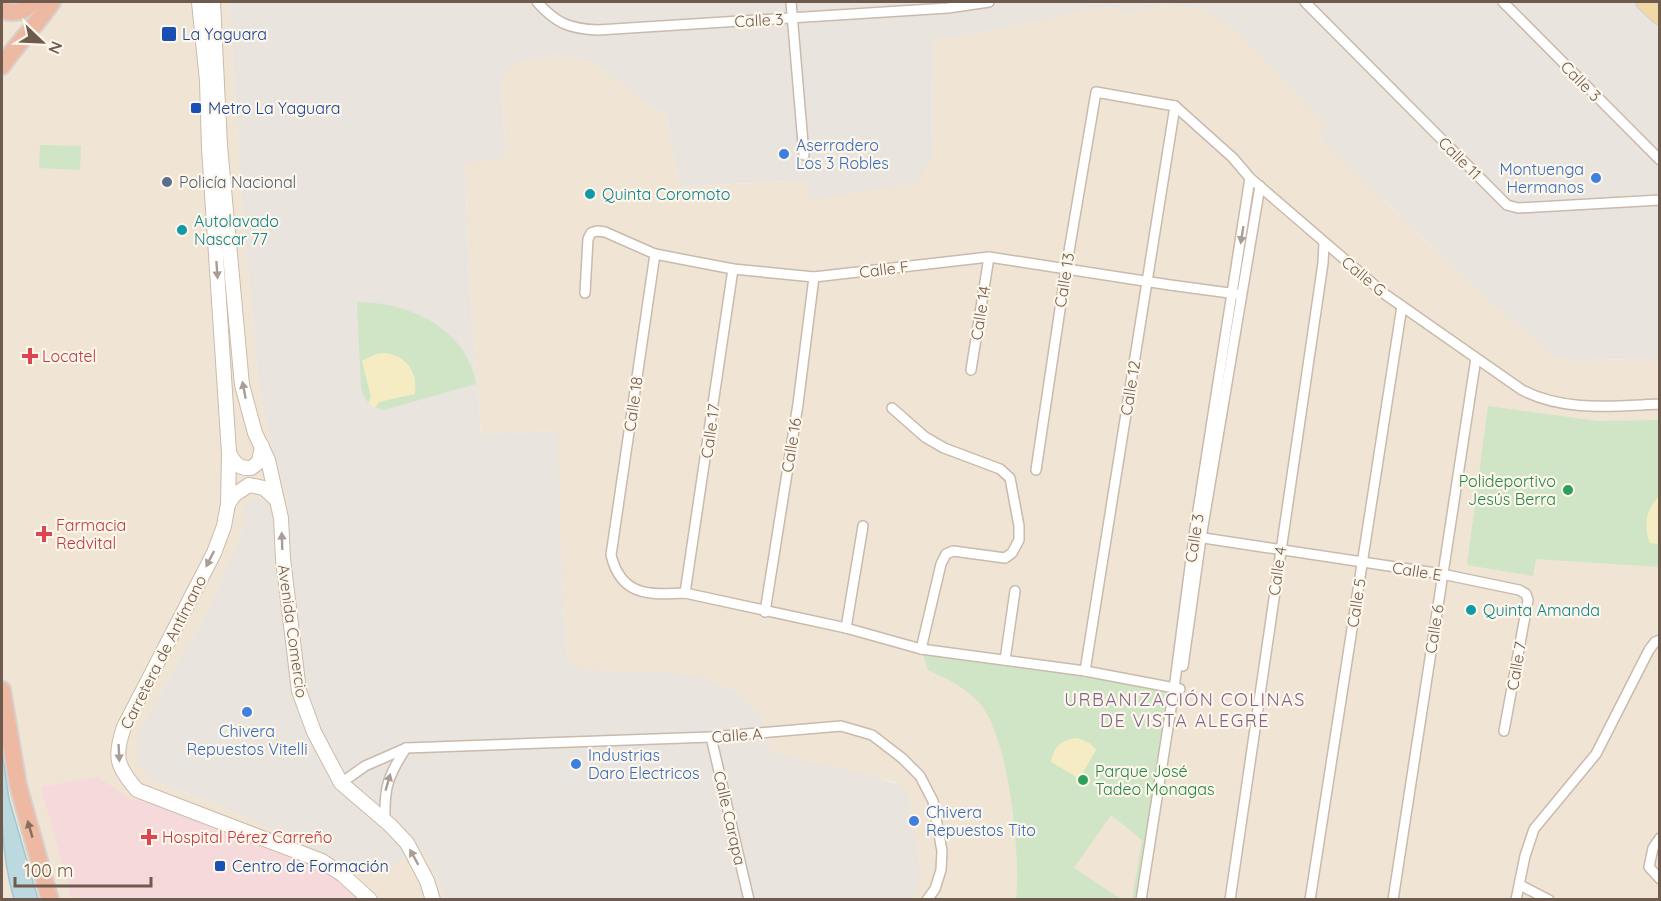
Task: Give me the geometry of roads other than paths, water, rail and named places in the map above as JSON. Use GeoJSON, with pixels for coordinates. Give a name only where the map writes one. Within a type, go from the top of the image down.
{"type":"FeatureCollection","features":[{"type":"Feature","properties":{"kind":"highway"},"geometry":{"type":"LineString","coordinates":[[2,10],[10,13],[19,12],[33,2]]}},
{"type":"Feature","properties":{"kind":"highway"},"geometry":{"type":"LineString","coordinates":[[2,66],[52,2]]}},
{"type":"Feature","properties":{"kind":"highway"},"geometry":{"type":"LineString","coordinates":[[2,690],[18,785],[50,900]]}},
{"type":"Feature","properties":{"kind":"main road"},"geometry":{"type":"LineString","coordinates":[[199,2],[212,82]]}},
{"type":"Feature","properties":{"kind":"main road"},"geometry":{"type":"LineString","coordinates":[[204,2],[212,82]]}},
{"type":"Feature","properties":{"kind":"main road"},"geometry":{"type":"LineString","coordinates":[[212,82],[213,2]]}},
{"type":"Feature","properties":{"kind":"main road"},"geometry":{"type":"LineString","coordinates":[[1644,2],[1659,17]]}},
{"type":"Feature","properties":{"kind":"main road","name":"Avenida Comercio"},"geometry":{"type":"LineString","coordinates":[[212,82],[242,385],[255,433],[273,478],[281,518],[283,559],[299,691],[314,732],[341,783],[407,843],[427,881],[433,900]]}},
{"type":"Feature","properties":{"kind":"main road","name":"Carretera de Antímano"},"geometry":{"type":"LineString","coordinates":[[212,82],[209,148],[229,453],[225,526],[214,553],[124,727],[117,746],[118,760],[136,790],[322,861],[343,875],[370,900]]}},
{"type":"Feature","properties":{"kind":"main road"},"geometry":{"type":"LineString","coordinates":[[229,453],[240,467],[251,468],[259,462],[262,446]]}},
{"type":"Feature","properties":{"kind":"main road"},"geometry":{"type":"LineString","coordinates":[[228,504],[234,495],[245,487],[253,485],[264,488],[276,499]]}},
{"type":"Feature","properties":{"kind":"street","name":"Calle 3"},"geometry":{"type":"LineString","coordinates":[[537,2],[559,21],[577,29],[948,8],[989,2]]}},
{"type":"Feature","properties":{"kind":"street"},"geometry":{"type":"LineString","coordinates":[[791,2],[804,155]]}},
{"type":"Feature","properties":{"kind":"street","name":"Calle 11"},"geometry":{"type":"LineString","coordinates":[[1305,2],[1507,205],[1518,208],[1659,200]]}},
{"type":"Feature","properties":{"kind":"street","name":"Calle 3"},"geometry":{"type":"LineString","coordinates":[[1503,2],[1659,160]]}},
{"type":"Feature","properties":{"kind":"street","name":"Calle 13"},"geometry":{"type":"LineString","coordinates":[[1036,470],[1066,269],[1096,92],[1175,106]]}},
{"type":"Feature","properties":{"kind":"street","name":"Calle G"},"geometry":{"type":"LineString","coordinates":[[1175,106],[1324,243],[1402,306],[1522,390],[1553,403],[1593,406],[1659,404]]}},
{"type":"Feature","properties":{"kind":"street","name":"Calle 12"},"geometry":{"type":"LineString","coordinates":[[1085,671],[1175,106]]}},
{"type":"Feature","properties":{"kind":"street","name":"Calle 3"},"geometry":{"type":"LineString","coordinates":[[1237,294],[1250,177]]}},
{"type":"Feature","properties":{"kind":"street","name":"Calle 3"},"geometry":{"type":"LineString","coordinates":[[1146,900],[1197,537],[1237,294],[1260,186]]}},
{"type":"Feature","properties":{"kind":"street","name":"Calle F"},"geometry":{"type":"LineString","coordinates":[[585,293],[588,239],[591,233],[597,231],[605,232],[655,254],[734,269],[814,277],[989,256],[1146,282],[1237,294]]}},
{"type":"Feature","properties":{"kind":"street","name":"Calle 4"},"geometry":{"type":"LineString","coordinates":[[1230,900],[1324,243]]}},
{"type":"Feature","properties":{"kind":"street","name":"Calle 18"},"geometry":{"type":"LineString","coordinates":[[655,254],[611,555],[615,571],[623,583],[634,590],[670,594],[685,593]]}},
{"type":"Feature","properties":{"kind":"street","name":"Calle 14"},"geometry":{"type":"LineString","coordinates":[[971,370],[989,256]]}},
{"type":"Feature","properties":{"kind":"street","name":"Calle 17"},"geometry":{"type":"LineString","coordinates":[[685,593],[734,269]]}},
{"type":"Feature","properties":{"kind":"street","name":"Calle 16"},"geometry":{"type":"LineString","coordinates":[[765,612],[798,404],[814,277]]}},
{"type":"Feature","properties":{"kind":"street","name":"Calle 5"},"geometry":{"type":"LineString","coordinates":[[1310,900],[1402,306]]}},
{"type":"Feature","properties":{"kind":"street","name":"Calle 6"},"geometry":{"type":"LineString","coordinates":[[1393,900],[1476,358]]}},
{"type":"Feature","properties":{"kind":"street"},"geometry":{"type":"LineString","coordinates":[[892,408],[925,437],[944,448],[1000,469],[1010,478],[1019,526],[1019,540],[1012,553],[1005,558],[953,551],[946,554],[941,564],[921,649]]}},
{"type":"Feature","properties":{"kind":"street"},"geometry":{"type":"LineString","coordinates":[[846,628],[863,526]]}},
{"type":"Feature","properties":{"kind":"street","name":"Calle E"},"geometry":{"type":"LineString","coordinates":[[1197,537],[1442,574],[1518,590],[1526,594],[1528,600]]}},
{"type":"Feature","properties":{"kind":"street"},"geometry":{"type":"LineString","coordinates":[[1005,660],[1015,591]]}},
{"type":"Feature","properties":{"kind":"street"},"geometry":{"type":"LineString","coordinates":[[685,593],[846,628],[921,649],[1085,671],[1177,689]]}},
{"type":"Feature","properties":{"kind":"street","name":"Calle 7"},"geometry":{"type":"LineString","coordinates":[[1504,732],[1528,600]]}},
{"type":"Feature","properties":{"kind":"street"},"geometry":{"type":"LineString","coordinates":[[1516,900],[1525,856],[1534,829],[1596,754],[1648,650],[1659,640]]}},
{"type":"Feature","properties":{"kind":"street","name":"Calle 3"},"geometry":{"type":"LineString","coordinates":[[1141,900],[1177,689]]}},
{"type":"Feature","properties":{"kind":"street","name":"Calle A"},"geometry":{"type":"LineString","coordinates":[[406,748],[711,737],[841,726],[872,735],[902,758],[920,776],[933,801],[942,851],[941,870],[935,889],[927,900]]}},
{"type":"Feature","properties":{"kind":"street","name":"Calle Carapa"},"geometry":{"type":"LineString","coordinates":[[711,737],[749,900]]}},
{"type":"Feature","properties":{"kind":"street"},"geometry":{"type":"LineString","coordinates":[[341,783],[365,766],[406,748]]}},
{"type":"Feature","properties":{"kind":"street"},"geometry":{"type":"LineString","coordinates":[[385,821],[385,794],[388,777],[406,748]]}},
{"type":"Feature","properties":{"kind":"street"},"geometry":{"type":"LineString","coordinates":[[1659,838],[1653,848],[1649,867],[1659,879]]}},
{"type":"Feature","properties":{"kind":"street"},"geometry":{"type":"LineString","coordinates":[[1520,885],[1549,900]]}},
{"type":"Feature","properties":{"kind":"water"},"geometry":{"type":"Polygon","coordinates":[[[2,751],[9,799],[38,899],[14,899],[9,881],[2,826],[2,751]]]}},
{"type":"Feature","properties":{"kind":"place","name":"La Yaguara"},"geometry":{"type":"Point","coordinates":[169,34]}},
{"type":"Feature","properties":{"kind":"place","name":"Metro La Yaguara"},"geometry":{"type":"Point","coordinates":[196,108]}},
{"type":"Feature","properties":{"kind":"place","name":"Aserradero Los 3 Robles"},"geometry":{"type":"Point","coordinates":[784,154]}},
{"type":"Feature","properties":{"kind":"place","name":"Montuenga Hermanos"},"geometry":{"type":"Point","coordinates":[1596,178]}},
{"type":"Feature","properties":{"kind":"place","name":"Policía Nacional"},"geometry":{"type":"Point","coordinates":[167,182]}},
{"type":"Feature","properties":{"kind":"place","name":"Quinta Coromoto"},"geometry":{"type":"Point","coordinates":[590,194]}},
{"type":"Feature","properties":{"kind":"place","name":"Autolavado Nascar 77"},"geometry":{"type":"Point","coordinates":[182,230]}},
{"type":"Feature","properties":{"kind":"place","name":"Locatel"},"geometry":{"type":"Point","coordinates":[30,356]}},
{"type":"Feature","properties":{"kind":"place","name":"Polideportivo Jesús Berra"},"geometry":{"type":"Point","coordinates":[1568,490]}},
{"type":"Feature","properties":{"kind":"place","name":"Farmacia Redvital"},"geometry":{"type":"Point","coordinates":[44,534]}},
{"type":"Feature","properties":{"kind":"place","name":"Quinta Amanda"},"geometry":{"type":"Point","coordinates":[1471,610]}},
{"type":"Feature","properties":{"kind":"place","name":"Chivera Repuestos Vitelli"},"geometry":{"type":"Point","coordinates":[247,712]}},
{"type":"Feature","properties":{"kind":"place","name":"Industrias Daro Electricos"},"geometry":{"type":"Point","coordinates":[576,764]}},
{"type":"Feature","properties":{"kind":"place","name":"Parque José Tadeo Monagas"},"geometry":{"type":"Point","coordinates":[1083,780]}},
{"type":"Feature","properties":{"kind":"place","name":"Chivera Repuestos Tito"},"geometry":{"type":"Point","coordinates":[914,821]}},
{"type":"Feature","properties":{"kind":"place","name":"Hospital Pérez Carreño"},"geometry":{"type":"Point","coordinates":[149,837]}},
{"type":"Feature","properties":{"kind":"place","name":"Centro de Formación"},"geometry":{"type":"Point","coordinates":[220,866]}},
{"type":"Feature","properties":{"kind":"district","name":"URBANIZACIÓN COLINAS DE VISTA ALEGRE"},"geometry":{"type":"Point","coordinates":[1185,710]}}]}
